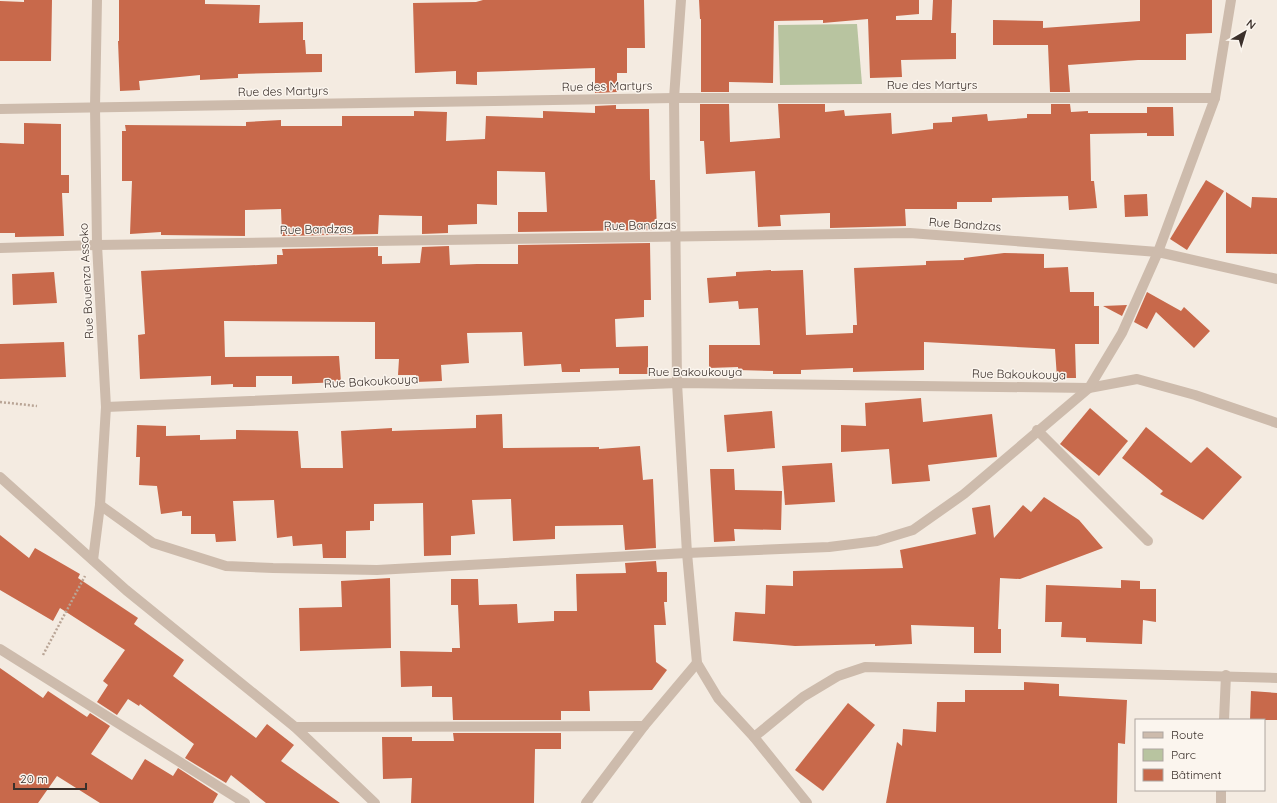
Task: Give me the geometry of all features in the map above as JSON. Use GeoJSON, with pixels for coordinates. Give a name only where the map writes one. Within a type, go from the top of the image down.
{"type":"FeatureCollection","features":[{"type":"Feature","properties":{"kind":"street","name":"Rue Bouenza Assoko"},"geometry":{"type":"LineString","coordinates":[[93,560],[100,505],[106,406],[97,245],[95,108],[97,0]]}},
{"type":"Feature","properties":{"kind":"street"},"geometry":{"type":"LineString","coordinates":[[681,0],[674,98],[677,383],[687,553],[697,663],[718,698],[754,737],[807,803]]}},
{"type":"Feature","properties":{"kind":"street"},"geometry":{"type":"LineString","coordinates":[[100,505],[153,543],[226,566],[377,570],[687,553],[829,547],[877,541],[913,530],[964,494],[1037,430],[1090,388],[1122,333],[1158,252],[1215,98],[1231,0]]}},
{"type":"Feature","properties":{"kind":"street","name":"Rue des Martyrs"},"geometry":{"type":"LineString","coordinates":[[0,109],[674,98],[1215,98]]}},
{"type":"Feature","properties":{"kind":"street","name":"Rue Bandzas"},"geometry":{"type":"LineString","coordinates":[[0,248],[97,245],[910,233],[1158,252],[1277,279]]}},
{"type":"Feature","properties":{"kind":"street","name":"Rue Bakoukouya"},"geometry":{"type":"LineString","coordinates":[[106,406],[677,383],[1090,388],[1137,379],[1195,395],[1277,423]]}},
{"type":"Feature","properties":{"kind":"street"},"geometry":{"type":"LineString","coordinates":[[1037,430],[1148,541]]}},
{"type":"Feature","properties":{"kind":"street"},"geometry":{"type":"LineString","coordinates":[[0,477],[126,590],[295,727],[375,803]]}},
{"type":"Feature","properties":{"kind":"street"},"geometry":{"type":"LineString","coordinates":[[0,649],[245,803]]}},
{"type":"Feature","properties":{"kind":"street"},"geometry":{"type":"LineString","coordinates":[[586,803],[644,726],[697,663]]}},
{"type":"Feature","properties":{"kind":"street"},"geometry":{"type":"LineString","coordinates":[[754,737],[803,697],[838,676],[865,667],[1226,675],[1277,678]]}},
{"type":"Feature","properties":{"kind":"street"},"geometry":{"type":"LineString","coordinates":[[1224,719],[1226,675]]}},
{"type":"Feature","properties":{"kind":"street"},"geometry":{"type":"LineString","coordinates":[[295,727],[644,726]]}},
{"type":"Feature","properties":{"kind":"street"},"geometry":{"type":"LineString","coordinates":[[1221,791],[1221,803]]}},
{"type":"Feature","properties":{"kind":"path"},"geometry":{"type":"LineString","coordinates":[[0,402],[37,406]]}},
{"type":"Feature","properties":{"kind":"path"},"geometry":{"type":"LineString","coordinates":[[35,671],[93,560]]}},
{"type":"Feature","properties":{"kind":"green space"},"geometry":{"type":"Polygon","coordinates":[[[857,24],[862,84],[780,85],[778,25],[857,24]]]}},
{"type":"Feature","properties":{"kind":"building"},"geometry":{"type":"Polygon","coordinates":[[[24,0],[52,0],[51,61],[0,61],[0,1],[24,2],[24,0]]]}},
{"type":"Feature","properties":{"kind":"building"},"geometry":{"type":"Polygon","coordinates":[[[119,0],[205,0],[205,4],[260,5],[259,23],[303,22],[303,40],[305,40],[306,54],[322,54],[322,72],[238,74],[238,78],[200,80],[200,75],[139,81],[140,90],[120,91],[118,41],[119,0]]]}},
{"type":"Feature","properties":{"kind":"building"},"geometry":{"type":"Polygon","coordinates":[[[483,0],[644,0],[645,48],[627,48],[627,73],[617,73],[617,92],[595,93],[595,68],[477,72],[477,85],[456,84],[456,71],[415,73],[413,3],[476,2],[483,0]]]}},
{"type":"Feature","properties":{"kind":"building"},"geometry":{"type":"Polygon","coordinates":[[[699,0],[919,0],[919,14],[896,16],[896,20],[932,20],[933,0],[952,0],[951,33],[956,33],[956,59],[901,60],[902,77],[870,78],[868,19],[823,23],[823,20],[774,21],[773,83],[729,82],[729,92],[701,92],[701,19],[699,0]]]}},
{"type":"Feature","properties":{"kind":"building"},"geometry":{"type":"Polygon","coordinates":[[[1140,0],[1212,0],[1212,33],[1186,34],[1186,60],[1138,60],[1068,65],[1070,92],[1050,92],[1048,45],[993,45],[993,20],[1043,21],[1043,28],[1140,21],[1140,0]]]}},
{"type":"Feature","properties":{"kind":"building"},"geometry":{"type":"Polygon","coordinates":[[[700,104],[729,104],[730,142],[780,138],[778,104],[825,104],[825,112],[844,110],[845,116],[891,113],[892,134],[933,129],[933,123],[952,122],[952,117],[987,114],[988,121],[1027,118],[1027,114],[1051,114],[1051,104],[1070,104],[1071,112],[1088,111],[1088,113],[1147,113],[1147,107],[1173,107],[1174,136],[1147,136],[1147,133],[1090,134],[1091,181],[1094,181],[1097,208],[1069,210],[1068,196],[992,198],[992,202],[957,202],[957,209],[905,209],[906,226],[830,228],[830,213],[780,215],[781,226],[758,227],[755,171],[706,174],[704,141],[700,141],[700,104]]]}},
{"type":"Feature","properties":{"kind":"building"},"geometry":{"type":"Polygon","coordinates":[[[616,105],[616,109],[649,109],[650,180],[655,180],[657,230],[518,232],[518,212],[547,212],[545,172],[497,171],[497,205],[477,204],[477,224],[448,225],[448,233],[422,234],[422,216],[379,215],[378,234],[282,236],[281,209],[245,210],[245,236],[161,235],[161,232],[130,234],[132,181],[122,181],[122,131],[126,131],[125,125],[246,126],[246,122],[281,120],[281,126],[342,126],[342,116],[414,116],[414,111],[447,112],[446,141],[485,139],[486,116],[543,118],[543,111],[595,113],[595,106],[616,105]]]}},
{"type":"Feature","properties":{"kind":"building"},"geometry":{"type":"Polygon","coordinates":[[[24,123],[61,124],[61,175],[69,175],[69,193],[62,193],[64,236],[15,237],[15,233],[0,233],[0,143],[24,144],[24,123]]]}},
{"type":"Feature","properties":{"kind":"building"},"geometry":{"type":"Polygon","coordinates":[[[1206,180],[1224,191],[1187,250],[1170,239],[1206,180]]]}},
{"type":"Feature","properties":{"kind":"building"},"geometry":{"type":"Polygon","coordinates":[[[1226,192],[1251,208],[1252,197],[1277,198],[1277,254],[1226,253],[1226,192]]]}},
{"type":"Feature","properties":{"kind":"building"},"geometry":{"type":"Polygon","coordinates":[[[1147,194],[1148,216],[1125,217],[1124,195],[1147,194]]]}},
{"type":"Feature","properties":{"kind":"building"},"geometry":{"type":"Polygon","coordinates":[[[650,243],[651,300],[644,300],[644,317],[615,319],[616,347],[648,346],[648,374],[619,374],[619,368],[580,369],[580,372],[562,372],[561,364],[524,366],[522,332],[467,333],[469,363],[441,365],[442,381],[416,382],[416,375],[398,375],[399,359],[375,359],[375,322],[224,321],[225,357],[339,356],[341,382],[292,384],[292,376],[256,376],[256,387],[233,387],[233,384],[211,385],[211,376],[140,379],[138,335],[145,334],[141,271],[277,264],[277,255],[283,255],[282,249],[378,247],[378,256],[382,256],[382,264],[420,263],[422,247],[449,246],[450,265],[518,264],[518,245],[650,243]]]}},
{"type":"Feature","properties":{"kind":"building"},"geometry":{"type":"Polygon","coordinates":[[[1004,253],[1044,254],[1044,268],[1068,267],[1070,292],[1094,292],[1094,306],[1099,306],[1099,344],[1075,344],[1076,378],[1057,378],[1055,349],[924,342],[924,370],[853,372],[853,368],[801,370],[801,374],[773,374],[773,371],[738,370],[738,367],[709,368],[709,345],[760,345],[758,308],[739,309],[738,301],[709,303],[707,278],[736,276],[736,272],[803,270],[806,335],[853,333],[853,325],[857,325],[854,268],[926,265],[926,261],[964,260],[964,258],[1004,253]]]}},
{"type":"Feature","properties":{"kind":"building"},"geometry":{"type":"Polygon","coordinates":[[[54,272],[57,303],[13,305],[12,274],[54,272]]]}},
{"type":"Feature","properties":{"kind":"building"},"geometry":{"type":"Polygon","coordinates":[[[1147,292],[1181,311],[1184,307],[1210,331],[1194,348],[1156,312],[1147,329],[1134,322],[1147,292]]]}},
{"type":"Feature","properties":{"kind":"building"},"geometry":{"type":"Polygon","coordinates":[[[1127,305],[1122,316],[1103,306],[1127,305]]]}},
{"type":"Feature","properties":{"kind":"building"},"geometry":{"type":"Polygon","coordinates":[[[64,342],[66,377],[0,379],[0,344],[64,342]]]}},
{"type":"Feature","properties":{"kind":"building"},"geometry":{"type":"Polygon","coordinates":[[[921,398],[923,422],[992,414],[997,457],[928,465],[930,481],[892,484],[889,449],[841,452],[841,425],[866,426],[865,403],[921,398]]]}},
{"type":"Feature","properties":{"kind":"building"},"geometry":{"type":"Polygon","coordinates":[[[1090,408],[1128,441],[1099,476],[1060,444],[1090,408]]]}},
{"type":"Feature","properties":{"kind":"building"},"geometry":{"type":"Polygon","coordinates":[[[772,411],[775,448],[727,452],[724,415],[772,411]]]}},
{"type":"Feature","properties":{"kind":"building"},"geometry":{"type":"Polygon","coordinates":[[[502,414],[503,448],[599,447],[599,449],[640,446],[643,480],[653,479],[656,548],[625,550],[623,525],[555,526],[555,539],[513,541],[511,499],[472,500],[475,534],[451,536],[451,555],[424,556],[423,503],[374,504],[374,521],[370,521],[370,530],[346,531],[346,558],[323,558],[322,544],[293,546],[292,536],[277,538],[274,500],[233,501],[236,541],[216,542],[215,534],[191,534],[191,516],[182,516],[182,511],[161,514],[157,486],[139,485],[140,457],[136,457],[137,425],[166,426],[166,436],[200,435],[200,440],[236,439],[236,430],[298,431],[301,468],[343,468],[341,431],[392,428],[392,431],[476,428],[476,415],[502,414]]]}},
{"type":"Feature","properties":{"kind":"building"},"geometry":{"type":"Polygon","coordinates":[[[1146,427],[1191,463],[1207,447],[1242,477],[1203,520],[1160,494],[1163,491],[1122,458],[1146,427]]]}},
{"type":"Feature","properties":{"kind":"building"},"geometry":{"type":"Polygon","coordinates":[[[832,463],[835,502],[785,505],[782,466],[832,463]]]}},
{"type":"Feature","properties":{"kind":"building"},"geometry":{"type":"Polygon","coordinates":[[[710,469],[734,469],[735,490],[782,491],[781,530],[734,529],[735,541],[714,542],[710,469]]]}},
{"type":"Feature","properties":{"kind":"building"},"geometry":{"type":"Polygon","coordinates":[[[1044,497],[1079,520],[1103,548],[1020,579],[1000,578],[998,629],[1001,629],[1001,653],[974,653],[974,627],[911,625],[912,644],[875,646],[875,644],[795,646],[733,641],[735,612],[765,614],[766,585],[793,586],[793,571],[903,568],[900,550],[976,534],[972,508],[990,505],[994,538],[1023,505],[1031,512],[1044,497]]]}},
{"type":"Feature","properties":{"kind":"building"},"geometry":{"type":"Polygon","coordinates":[[[0,535],[29,558],[35,548],[80,574],[78,578],[138,618],[134,624],[184,660],[173,676],[256,738],[267,724],[294,745],[281,761],[340,803],[266,803],[231,775],[226,783],[185,758],[194,744],[140,704],[139,706],[128,699],[117,715],[97,702],[108,685],[103,681],[125,650],[60,608],[53,621],[0,590],[0,535]]]}},
{"type":"Feature","properties":{"kind":"building"},"geometry":{"type":"Polygon","coordinates":[[[656,561],[657,572],[667,572],[667,602],[664,602],[666,625],[654,625],[656,662],[667,670],[652,690],[589,691],[590,711],[561,711],[561,720],[453,720],[452,697],[432,697],[432,686],[401,687],[400,651],[452,652],[452,648],[460,648],[458,605],[451,605],[451,579],[478,579],[479,605],[517,604],[518,623],[554,621],[554,611],[577,611],[576,574],[626,573],[625,563],[656,561]]]}},
{"type":"Feature","properties":{"kind":"building"},"geometry":{"type":"Polygon","coordinates":[[[390,578],[391,648],[300,651],[299,608],[342,607],[341,581],[390,578]]]}},
{"type":"Feature","properties":{"kind":"building"},"geometry":{"type":"Polygon","coordinates":[[[1121,580],[1140,581],[1140,589],[1156,589],[1156,622],[1143,620],[1142,644],[1086,642],[1086,638],[1061,637],[1062,622],[1045,622],[1046,585],[1121,588],[1121,580]]]}},
{"type":"Feature","properties":{"kind":"building"},"geometry":{"type":"Polygon","coordinates":[[[0,668],[43,698],[48,691],[87,717],[90,713],[110,726],[91,754],[132,780],[145,759],[173,776],[178,768],[218,794],[213,803],[100,803],[57,776],[38,803],[0,803],[0,668]]]}},
{"type":"Feature","properties":{"kind":"building"},"geometry":{"type":"Polygon","coordinates":[[[1024,682],[1059,684],[1059,696],[1127,700],[1125,744],[1118,743],[1117,803],[886,803],[897,742],[902,746],[903,729],[936,732],[937,702],[965,702],[965,690],[1024,690],[1024,682]]]}},
{"type":"Feature","properties":{"kind":"building"},"geometry":{"type":"Polygon","coordinates":[[[1251,691],[1277,693],[1277,720],[1250,719],[1251,691]]]}},
{"type":"Feature","properties":{"kind":"building"},"geometry":{"type":"Polygon","coordinates":[[[848,703],[875,725],[823,791],[795,770],[848,703]]]}},
{"type":"Feature","properties":{"kind":"building"},"geometry":{"type":"Polygon","coordinates":[[[453,733],[561,733],[561,749],[535,749],[534,803],[411,803],[412,778],[383,779],[382,737],[412,737],[412,741],[454,741],[453,733]]]}}]}
